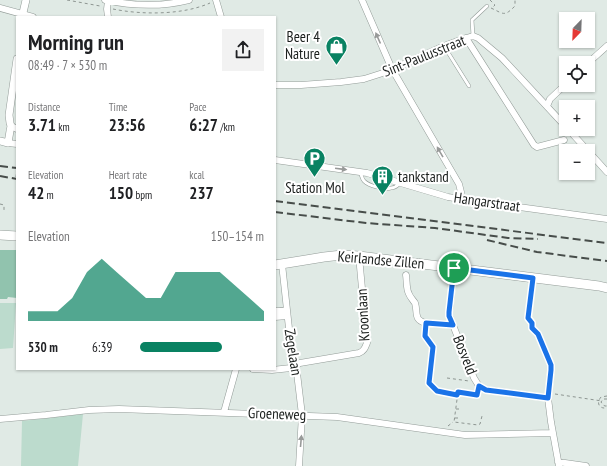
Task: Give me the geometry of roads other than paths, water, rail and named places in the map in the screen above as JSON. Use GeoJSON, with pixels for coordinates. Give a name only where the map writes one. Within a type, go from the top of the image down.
{"type":"FeatureCollection","features":[{"type":"Feature","properties":{"kind":"main road"},"geometry":{"type":"LineString","coordinates":[[0,235],[16,236]]}},
{"type":"Feature","properties":{"kind":"main road","name":"Keirlandse Zillen"},"geometry":{"type":"LineString","coordinates":[[278,265],[324,257],[342,255],[358,256],[607,288]]}},
{"type":"Feature","properties":{"kind":"street"},"geometry":{"type":"LineString","coordinates":[[0,8],[23,15],[26,0]]}},
{"type":"Feature","properties":{"kind":"street"},"geometry":{"type":"LineString","coordinates":[[108,16],[107,0],[134,5],[151,5],[172,4],[189,0]]}},
{"type":"Feature","properties":{"kind":"street"},"geometry":{"type":"LineString","coordinates":[[216,0],[221,16]]}},
{"type":"Feature","properties":{"kind":"street"},"geometry":{"type":"LineString","coordinates":[[362,0],[392,69],[459,184],[461,192],[460,199]]}},
{"type":"Feature","properties":{"kind":"street","name":"Sint-Paulusstraat"},"geometry":{"type":"LineString","coordinates":[[276,85],[301,85],[364,79],[392,69],[444,46],[473,36],[478,38],[502,58],[559,119]]}},
{"type":"Feature","properties":{"kind":"street"},"geometry":{"type":"LineString","coordinates":[[466,38],[534,145],[537,147],[564,140]]}},
{"type":"Feature","properties":{"kind":"street"},"geometry":{"type":"LineString","coordinates":[[595,57],[607,46]]}},
{"type":"Feature","properties":{"kind":"street"},"geometry":{"type":"LineString","coordinates":[[8,143],[10,131],[14,128],[10,123],[9,114],[16,66]]}},
{"type":"Feature","properties":{"kind":"street"},"geometry":{"type":"LineString","coordinates":[[547,106],[550,99],[559,91]]}},
{"type":"Feature","properties":{"kind":"street"},"geometry":{"type":"LineString","coordinates":[[574,136],[607,172]]}},
{"type":"Feature","properties":{"kind":"street"},"geometry":{"type":"LineString","coordinates":[[0,141],[16,144]]}},
{"type":"Feature","properties":{"kind":"street","name":"Hangarstraat"},"geometry":{"type":"LineString","coordinates":[[276,160],[360,172],[448,197],[607,219]]}},
{"type":"Feature","properties":{"kind":"street","name":"Kroonlaan"},"geometry":{"type":"LineString","coordinates":[[295,366],[300,363],[359,353],[365,349],[367,343],[358,256]]}},
{"type":"Feature","properties":{"kind":"street","name":"Zegelaan"},"geometry":{"type":"LineString","coordinates":[[278,265],[287,313],[292,356],[295,366],[302,415],[299,466]]}},
{"type":"Feature","properties":{"kind":"street","name":"Bosveld"},"geometry":{"type":"LineString","coordinates":[[454,268],[449,316],[474,378],[479,386],[486,390],[548,396]]}},
{"type":"Feature","properties":{"kind":"street","name":"Bosveld"},"geometry":{"type":"LineString","coordinates":[[406,275],[408,293],[415,303],[418,319],[426,323],[453,325]]}},
{"type":"Feature","properties":{"kind":"street"},"geometry":{"type":"LineString","coordinates":[[276,311],[287,313]]}},
{"type":"Feature","properties":{"kind":"street"},"geometry":{"type":"LineString","coordinates":[[276,316],[287,313]]}},
{"type":"Feature","properties":{"kind":"street"},"geometry":{"type":"LineString","coordinates":[[538,334],[551,365],[548,396],[558,464],[586,466]]}},
{"type":"Feature","properties":{"kind":"street"},"geometry":{"type":"LineString","coordinates":[[276,370],[291,368],[295,366]]}},
{"type":"Feature","properties":{"kind":"street"},"geometry":{"type":"LineString","coordinates":[[224,412],[236,370]]}},
{"type":"Feature","properties":{"kind":"street","name":"Groeneweg"},"geometry":{"type":"LineString","coordinates":[[0,419],[104,409],[224,412],[337,417],[465,435],[553,433]]}},
{"type":"Feature","properties":{"kind":"lane"},"geometry":{"type":"LineString","coordinates":[[473,36],[472,20],[487,6]]}},
{"type":"Feature","properties":{"kind":"lane"},"geometry":{"type":"LineString","coordinates":[[444,46],[469,86]]}},
{"type":"Feature","properties":{"kind":"lane"},"geometry":{"type":"LineString","coordinates":[[360,172],[364,180],[371,185],[385,189],[393,188],[401,183]]}},
{"type":"Feature","properties":{"kind":"railway"},"geometry":{"type":"LineString","coordinates":[[0,166],[16,168]]}},
{"type":"Feature","properties":{"kind":"railway"},"geometry":{"type":"LineString","coordinates":[[0,176],[16,179]]}},
{"type":"Feature","properties":{"kind":"railway"},"geometry":{"type":"LineString","coordinates":[[276,201],[607,243]]}},
{"type":"Feature","properties":{"kind":"railway"},"geometry":{"type":"LineString","coordinates":[[276,212],[366,223],[435,228],[508,238],[538,239]]}},
{"type":"Feature","properties":{"kind":"railway"},"geometry":{"type":"LineString","coordinates":[[487,240],[537,252],[607,261]]}},
{"type":"Feature","properties":{"kind":"place","name":"Beer 4 Nature"},"geometry":{"type":"Point","coordinates":[336,66]}},
{"type":"Feature","properties":{"kind":"place","name":"Station Mol"},"geometry":{"type":"Point","coordinates":[315,178]}},
{"type":"Feature","properties":{"kind":"place","name":"tankstand"},"geometry":{"type":"Point","coordinates":[383,196]}}]}
